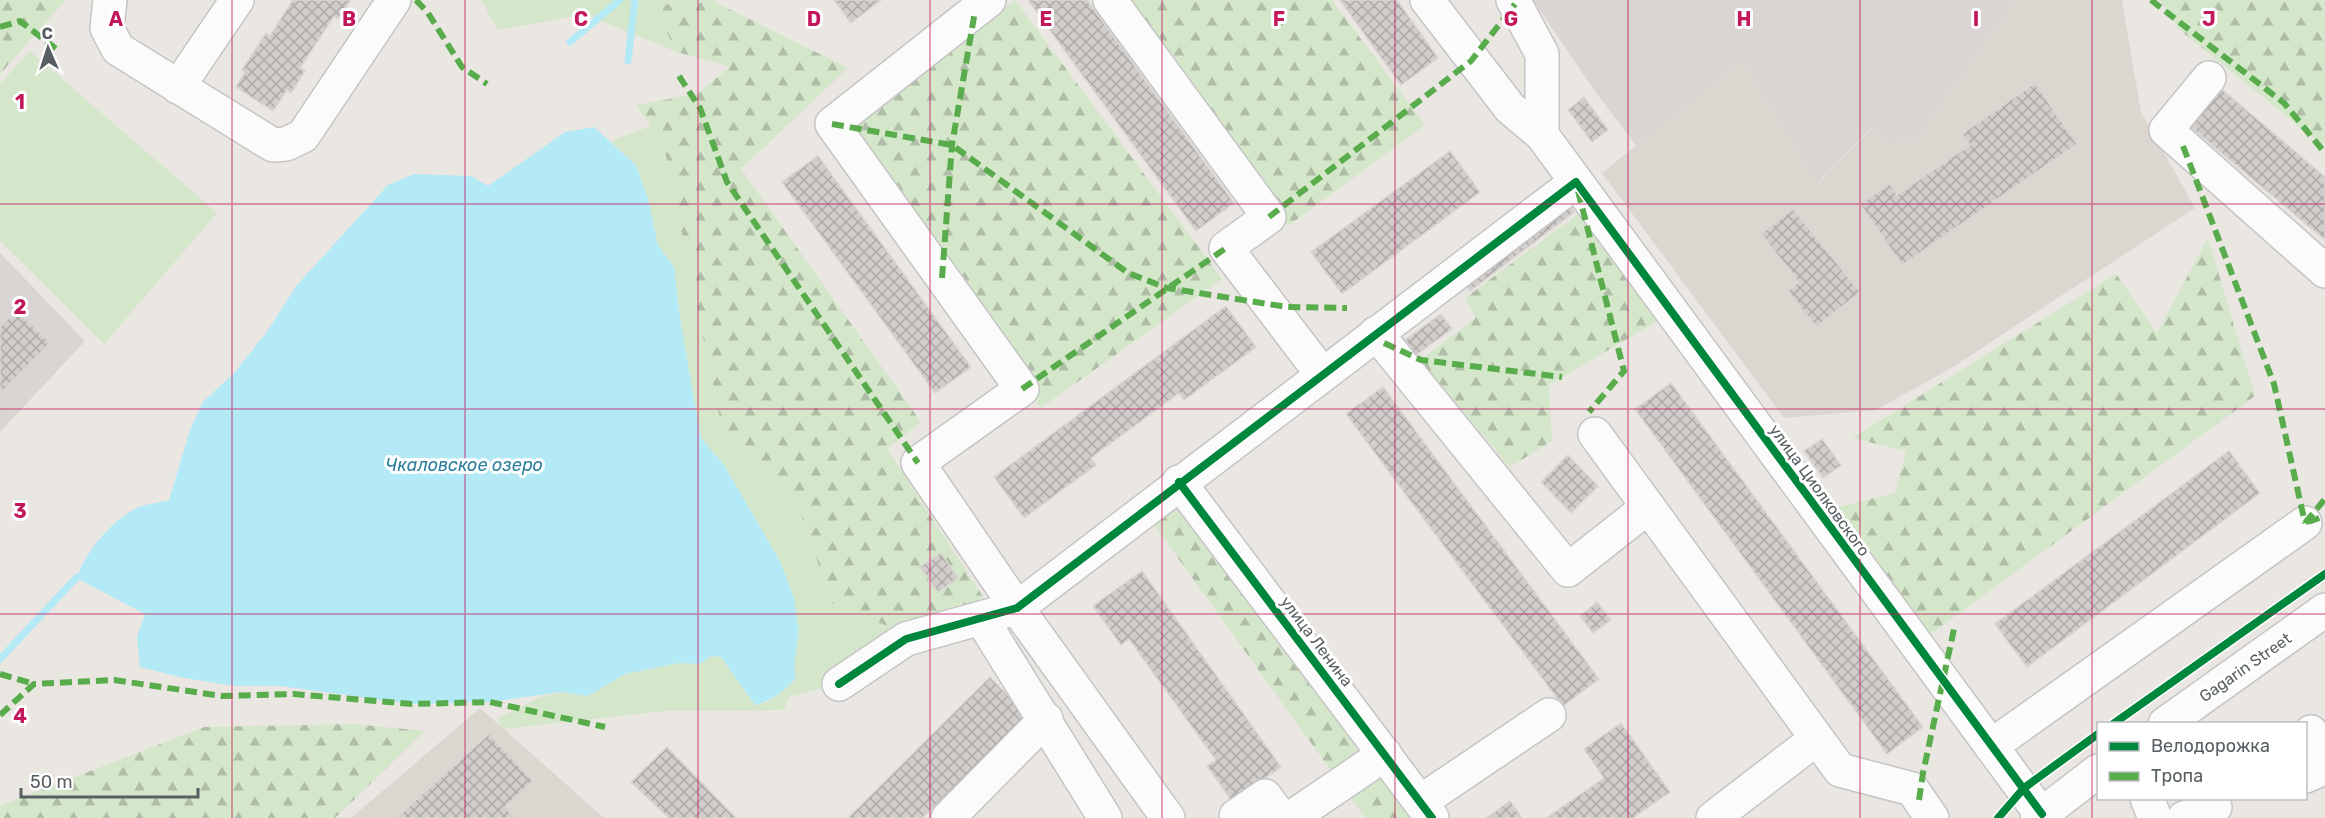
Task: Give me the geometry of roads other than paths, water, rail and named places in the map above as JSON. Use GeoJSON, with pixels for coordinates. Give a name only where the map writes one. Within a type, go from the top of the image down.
{"type":"FeatureCollection","features":[{"type":"Feature","properties":{"kind":"street"},"geometry":{"type":"LineString","coordinates":[[110,0],[107,27],[118,49],[258,138],[273,145],[286,144],[303,136],[394,0]]}},
{"type":"Feature","properties":{"kind":"street"},"geometry":{"type":"LineString","coordinates":[[178,87],[237,0]]}},
{"type":"Feature","properties":{"kind":"street"},"geometry":{"type":"LineString","coordinates":[[990,0],[832,124],[1022,388],[918,463],[1017,608],[1168,818]]}},
{"type":"Feature","properties":{"kind":"street"},"geometry":{"type":"LineString","coordinates":[[1110,0],[1269,217],[1226,248],[1322,374]]}},
{"type":"Feature","properties":{"kind":"street","name":"улица Циолковского"},"geometry":{"type":"LineString","coordinates":[[1426,0],[1510,108],[1542,135],[1992,746],[2041,817]]}},
{"type":"Feature","properties":{"kind":"street"},"geometry":{"type":"LineString","coordinates":[[1516,1],[1542,54],[1542,135]]}},
{"type":"Feature","properties":{"kind":"street"},"geometry":{"type":"LineString","coordinates":[[2209,78],[2166,130],[2325,271]]}},
{"type":"Feature","properties":{"kind":"street"},"geometry":{"type":"LineString","coordinates":[[838,684],[906,639],[1017,608],[1179,482],[1576,182]]}},
{"type":"Feature","properties":{"kind":"street"},"geometry":{"type":"LineString","coordinates":[[1376,333],[1568,570],[1648,507]]}},
{"type":"Feature","properties":{"kind":"street"},"geometry":{"type":"LineString","coordinates":[[1595,434],[1840,770],[1912,789],[1932,818]]}},
{"type":"Feature","properties":{"kind":"street","name":"улица Ленина"},"geometry":{"type":"LineString","coordinates":[[1179,482],[1426,810]]}},
{"type":"Feature","properties":{"kind":"street"},"geometry":{"type":"LineString","coordinates":[[1992,746],[2305,523]]}},
{"type":"Feature","properties":{"kind":"street","name":"Gagarin Street"},"geometry":{"type":"LineString","coordinates":[[2167,722],[2325,610]]}},
{"type":"Feature","properties":{"kind":"street"},"geometry":{"type":"LineString","coordinates":[[981,618],[1046,719],[1105,818]]}},
{"type":"Feature","properties":{"kind":"street"},"geometry":{"type":"LineString","coordinates":[[1426,810],[1549,715]]}},
{"type":"Feature","properties":{"kind":"street"},"geometry":{"type":"LineString","coordinates":[[948,818],[1046,719]]}},
{"type":"Feature","properties":{"kind":"street"},"geometry":{"type":"LineString","coordinates":[[2307,776],[2324,768],[2314,730]]}},
{"type":"Feature","properties":{"kind":"street"},"geometry":{"type":"LineString","coordinates":[[1713,818],[1816,739]]}},
{"type":"Feature","properties":{"kind":"street"},"geometry":{"type":"LineString","coordinates":[[1291,818],[1385,754]]}},
{"type":"Feature","properties":{"kind":"street"},"geometry":{"type":"LineString","coordinates":[[2041,817],[2097,772]]}},
{"type":"Feature","properties":{"kind":"street"},"geometry":{"type":"LineString","coordinates":[[1236,816],[1265,796],[1281,818]]}},
{"type":"Feature","properties":{"kind":"street"},"geometry":{"type":"LineString","coordinates":[[2148,800],[2155,818]]}},
{"type":"Feature","properties":{"kind":"street"},"geometry":{"type":"LineString","coordinates":[[2184,818],[2215,807]]}},
{"type":"Feature","properties":{"kind":"water","name":"Чкаловское озеро"},"geometry":{"type":"Polygon","coordinates":[[[594,127],[636,165],[648,199],[658,245],[674,267],[681,325],[701,438],[724,465],[780,561],[794,598],[799,632],[794,665],[796,678],[777,695],[755,705],[721,657],[711,656],[700,664],[679,663],[625,674],[588,696],[561,692],[490,702],[412,704],[280,686],[235,686],[184,678],[140,667],[137,637],[145,614],[76,578],[92,549],[106,531],[123,516],[145,505],[169,500],[190,430],[203,402],[235,372],[266,333],[297,285],[388,185],[414,174],[471,176],[488,186],[565,132],[594,127]]]}},
{"type":"Feature","properties":{"kind":"waterway"},"geometry":{"type":"LineString","coordinates":[[570,42],[620,0]]}},
{"type":"Feature","properties":{"kind":"waterway"},"geometry":{"type":"LineString","coordinates":[[628,61],[635,0]]}},
{"type":"Feature","properties":{"kind":"waterway"},"geometry":{"type":"LineString","coordinates":[[0,659],[76,578]]}}]}
